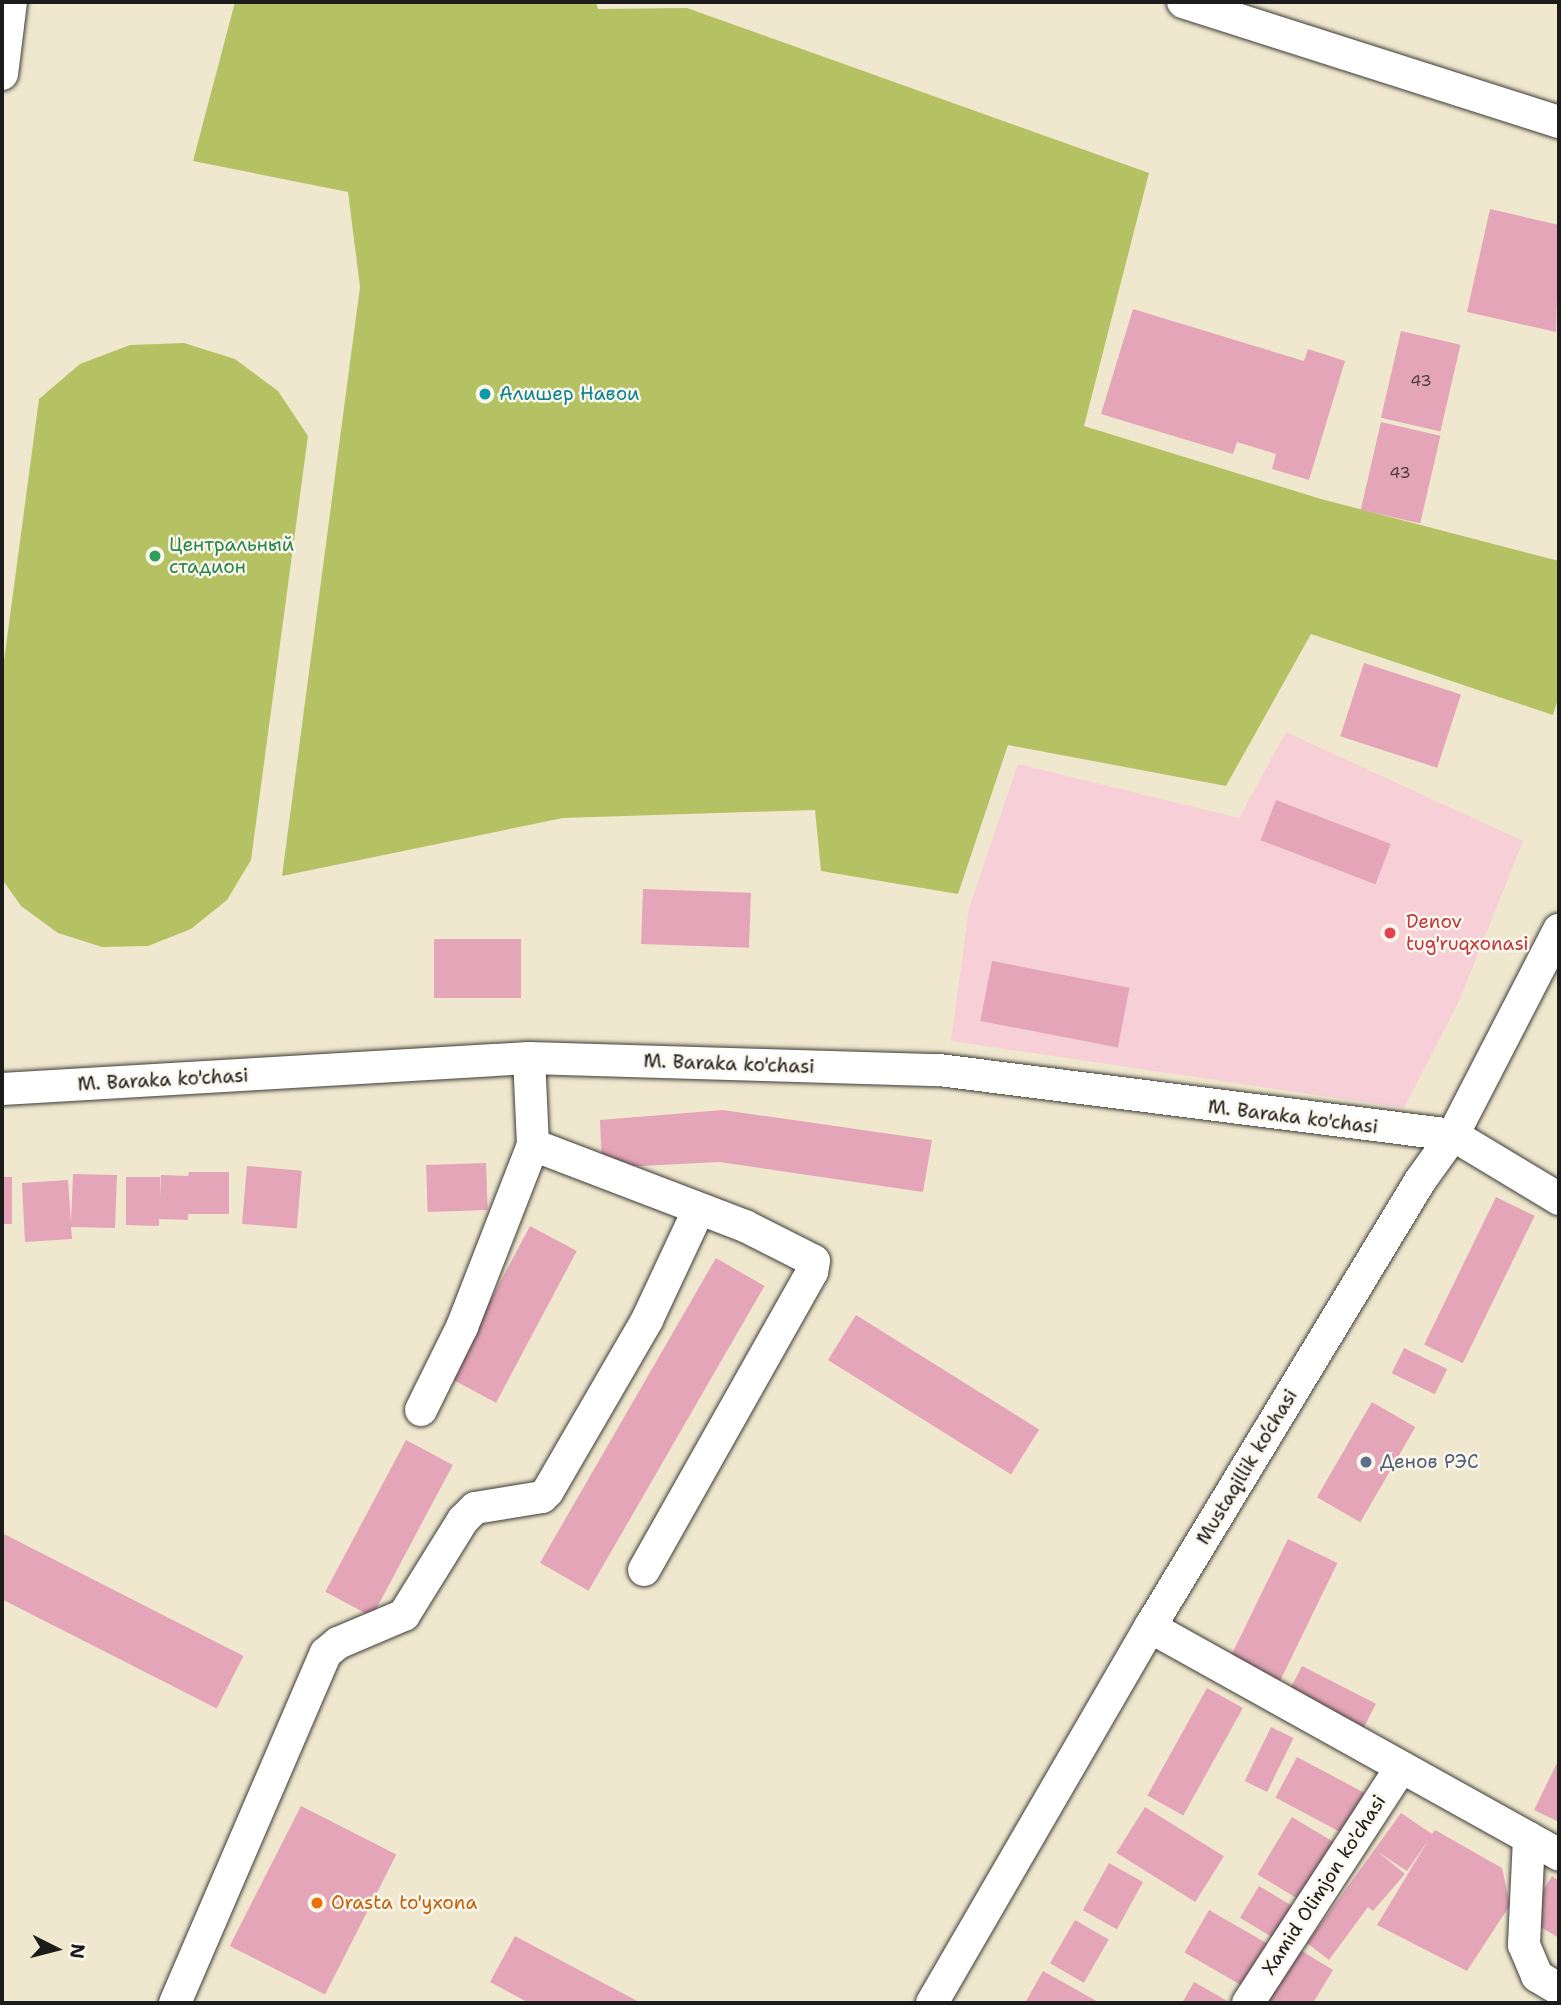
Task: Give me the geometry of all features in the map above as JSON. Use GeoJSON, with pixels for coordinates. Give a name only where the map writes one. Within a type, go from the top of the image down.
{"type":"FeatureCollection","features":[{"type":"Feature","properties":{"kind":"street"},"geometry":{"type":"LineString","coordinates":[[2,74],[11,2]]}},
{"type":"Feature","properties":{"kind":"street"},"geometry":{"type":"LineString","coordinates":[[1183,2],[1559,122]]}},
{"type":"Feature","properties":{"kind":"street","name":"Mustaqillik ko‘chasi"},"geometry":{"type":"LineString","coordinates":[[932,2003],[1150,1627],[1420,1181],[1453,1135],[1559,930]]}},
{"type":"Feature","properties":{"kind":"street"},"geometry":{"type":"LineString","coordinates":[[421,1410],[462,1327],[533,1145],[529,1058]]}},
{"type":"Feature","properties":{"kind":"street","name":"M. Baraka ko'chasi"},"geometry":{"type":"LineString","coordinates":[[2,1089],[529,1058],[939,1070],[1453,1135]]}},
{"type":"Feature","properties":{"kind":"street"},"geometry":{"type":"LineString","coordinates":[[1453,1135],[1559,1199]]}},
{"type":"Feature","properties":{"kind":"street"},"geometry":{"type":"LineString","coordinates":[[533,1145],[808,1254],[814,1265],[644,1570]]}},
{"type":"Feature","properties":{"kind":"street"},"geometry":{"type":"LineString","coordinates":[[175,2003],[326,1653],[338,1643],[404,1615],[463,1520],[475,1508],[542,1497],[548,1491],[647,1320],[698,1211]]}},
{"type":"Feature","properties":{"kind":"street"},"geometry":{"type":"LineString","coordinates":[[1150,1627],[1559,1855]]}},
{"type":"Feature","properties":{"kind":"street","name":"Xamid Olimjon ko'chasi"},"geometry":{"type":"LineString","coordinates":[[1248,2003],[1401,1767]]}},
{"type":"Feature","properties":{"kind":"street"},"geometry":{"type":"LineString","coordinates":[[1529,1838],[1524,1945],[1537,1976],[1559,1989]]}},
{"type":"Feature","properties":{"kind":"shaded area"},"geometry":{"type":"Polygon","coordinates":[[[1286,732],[1523,841],[1459,1001],[1404,1108],[951,1041],[969,908],[1018,764],[1239,818],[1286,732]]]}},
{"type":"Feature","properties":{"kind":"green space"},"geometry":{"type":"Polygon","coordinates":[[[235,2],[596,2],[598,9],[687,8],[1149,173],[1084,426],[1321,499],[1559,561],[1559,696],[1553,715],[1311,634],[1226,786],[1008,745],[958,894],[821,871],[815,810],[563,818],[282,876],[360,287],[348,192],[193,161],[235,2]]]}},
{"type":"Feature","properties":{"kind":"green space","name":"Центральный стадион"},"geometry":{"type":"Polygon","coordinates":[[[184,343],[235,359],[278,391],[308,436],[251,860],[227,900],[191,929],[148,946],[102,947],[58,933],[21,906],[2,879],[2,676],[39,399],[80,364],[130,345],[184,343]]]}},
{"type":"Feature","properties":{"kind":"building"},"geometry":{"type":"Polygon","coordinates":[[[1490,209],[1559,225],[1556,332],[1467,312],[1490,209]]]}},
{"type":"Feature","properties":{"kind":"building"},"geometry":{"type":"Polygon","coordinates":[[[1133,309],[1304,361],[1308,349],[1345,361],[1309,480],[1272,469],[1276,454],[1237,442],[1233,454],[1101,414],[1133,309]]]}},
{"type":"Feature","properties":{"kind":"building"},"geometry":{"type":"Polygon","coordinates":[[[1401,331],[1460,345],[1440,431],[1381,418],[1401,331]]]}},
{"type":"Feature","properties":{"kind":"building"},"geometry":{"type":"Polygon","coordinates":[[[1381,422],[1440,436],[1420,523],[1361,510],[1381,422]]]}},
{"type":"Feature","properties":{"kind":"building"},"geometry":{"type":"Polygon","coordinates":[[[1364,663],[1461,695],[1437,768],[1340,736],[1364,663]]]}},
{"type":"Feature","properties":{"kind":"building"},"geometry":{"type":"Polygon","coordinates":[[[1276,800],[1391,844],[1375,884],[1261,840],[1276,800]]]}},
{"type":"Feature","properties":{"kind":"building"},"geometry":{"type":"Polygon","coordinates":[[[643,889],[751,893],[749,948],[641,944],[643,889]]]}},
{"type":"Feature","properties":{"kind":"building"},"geometry":{"type":"Polygon","coordinates":[[[434,939],[521,939],[521,998],[434,998],[434,939]]]}},
{"type":"Feature","properties":{"kind":"building"},"geometry":{"type":"Polygon","coordinates":[[[992,961],[1129,988],[1118,1048],[980,1021],[992,961]]]}},
{"type":"Feature","properties":{"kind":"building"},"geometry":{"type":"Polygon","coordinates":[[[723,1110],[932,1140],[923,1192],[719,1162],[602,1168],[600,1120],[723,1110]]]}},
{"type":"Feature","properties":{"kind":"building"},"geometry":{"type":"Polygon","coordinates":[[[486,1163],[488,1210],[428,1212],[426,1165],[486,1163]]]}},
{"type":"Feature","properties":{"kind":"building"},"geometry":{"type":"Polygon","coordinates":[[[247,1166],[302,1171],[297,1229],[242,1224],[247,1166]]]}},
{"type":"Feature","properties":{"kind":"building"},"geometry":{"type":"Polygon","coordinates":[[[189,1172],[229,1172],[229,1214],[188,1214],[188,1220],[159,1219],[159,1226],[126,1225],[126,1177],[160,1177],[160,1197],[161,1175],[188,1176],[189,1172]]]}},
{"type":"Feature","properties":{"kind":"building"},"geometry":{"type":"Polygon","coordinates":[[[73,1174],[117,1175],[115,1228],[71,1227],[72,1239],[25,1242],[22,1183],[68,1180],[71,1222],[73,1174]]]}},
{"type":"Feature","properties":{"kind":"building"},"geometry":{"type":"Polygon","coordinates":[[[2,1177],[12,1177],[12,1224],[2,1224],[2,1177]]]}},
{"type":"Feature","properties":{"kind":"building"},"geometry":{"type":"Polygon","coordinates":[[[1496,1197],[1535,1216],[1463,1363],[1424,1344],[1496,1197]]]}},
{"type":"Feature","properties":{"kind":"building"},"geometry":{"type":"Polygon","coordinates":[[[530,1226],[577,1251],[496,1403],[449,1378],[530,1226]]]}},
{"type":"Feature","properties":{"kind":"building"},"geometry":{"type":"Polygon","coordinates":[[[716,1258],[764,1286],[588,1591],[540,1563],[716,1258]]]}},
{"type":"Feature","properties":{"kind":"building"},"geometry":{"type":"Polygon","coordinates":[[[856,1315],[1039,1429],[1011,1474],[828,1360],[856,1315]]]}},
{"type":"Feature","properties":{"kind":"building"},"geometry":{"type":"Polygon","coordinates":[[[1404,1348],[1447,1369],[1435,1394],[1392,1373],[1404,1348]]]}},
{"type":"Feature","properties":{"kind":"building","name":"Денов РЭС"},"geometry":{"type":"Polygon","coordinates":[[[1372,1402],[1415,1427],[1360,1522],[1317,1497],[1372,1402]]]}},
{"type":"Feature","properties":{"kind":"building"},"geometry":{"type":"Polygon","coordinates":[[[406,1440],[453,1465],[372,1617],[325,1592],[406,1440]]]}},
{"type":"Feature","properties":{"kind":"building"},"geometry":{"type":"Polygon","coordinates":[[[2,1533],[243,1656],[217,1709],[2,1599],[2,1533]]]}},
{"type":"Feature","properties":{"kind":"building"},"geometry":{"type":"Polygon","coordinates":[[[1288,1539],[1337,1563],[1277,1687],[1228,1663],[1288,1539]]]}},
{"type":"Feature","properties":{"kind":"building"},"geometry":{"type":"Polygon","coordinates":[[[1302,1666],[1376,1704],[1361,1734],[1287,1696],[1302,1666]]]}},
{"type":"Feature","properties":{"kind":"building"},"geometry":{"type":"Polygon","coordinates":[[[1207,1688],[1243,1708],[1183,1815],[1147,1796],[1207,1688]]]}},
{"type":"Feature","properties":{"kind":"building"},"geometry":{"type":"Polygon","coordinates":[[[1271,1727],[1293,1738],[1267,1792],[1245,1781],[1271,1727]]]}},
{"type":"Feature","properties":{"kind":"building"},"geometry":{"type":"Polygon","coordinates":[[[1297,1757],[1364,1793],[1343,1833],[1275,1798],[1297,1757]]]}},
{"type":"Feature","properties":{"kind":"building"},"geometry":{"type":"Polygon","coordinates":[[[1559,1759],[1559,1822],[1534,1810],[1559,1759]]]}},
{"type":"Feature","properties":{"kind":"building","name":"Orasta to'yxona"},"geometry":{"type":"Polygon","coordinates":[[[301,1806],[396,1855],[325,1994],[230,1946],[301,1806]]]}},
{"type":"Feature","properties":{"kind":"building"},"geometry":{"type":"Polygon","coordinates":[[[1145,1807],[1224,1856],[1195,1902],[1116,1853],[1145,1807]]]}},
{"type":"Feature","properties":{"kind":"building"},"geometry":{"type":"Polygon","coordinates":[[[1401,1813],[1432,1834],[1435,1830],[1502,1868],[1510,1905],[1467,1971],[1377,1925],[1429,1839],[1407,1871],[1378,1852],[1405,1874],[1373,1911],[1368,1907],[1329,1960],[1307,1943],[1401,1813]]]}},
{"type":"Feature","properties":{"kind":"building"},"geometry":{"type":"Polygon","coordinates":[[[1292,1817],[1334,1842],[1299,1900],[1257,1874],[1292,1817]]]}},
{"type":"Feature","properties":{"kind":"building"},"geometry":{"type":"Polygon","coordinates":[[[1109,1863],[1143,1882],[1117,1929],[1083,1910],[1109,1863]]]}},
{"type":"Feature","properties":{"kind":"building"},"geometry":{"type":"Polygon","coordinates":[[[1552,1876],[1559,1881],[1559,1938],[1526,1918],[1552,1876]]]}},
{"type":"Feature","properties":{"kind":"building"},"geometry":{"type":"Polygon","coordinates":[[[1259,1886],[1296,1908],[1277,1940],[1240,1918],[1259,1886]]]}},
{"type":"Feature","properties":{"kind":"building"},"geometry":{"type":"Polygon","coordinates":[[[1209,1910],[1274,1948],[1249,1990],[1184,1952],[1209,1910]]]}},
{"type":"Feature","properties":{"kind":"building"},"geometry":{"type":"Polygon","coordinates":[[[1075,1920],[1109,1940],[1084,1983],[1050,1963],[1075,1920]]]}},
{"type":"Feature","properties":{"kind":"building"},"geometry":{"type":"Polygon","coordinates":[[[515,1936],[641,2003],[529,2003],[490,1982],[515,1936]]]}},
{"type":"Feature","properties":{"kind":"building"},"geometry":{"type":"Polygon","coordinates":[[[1297,1948],[1333,1970],[1313,2003],[1266,2001],[1297,1948]]]}},
{"type":"Feature","properties":{"kind":"building"},"geometry":{"type":"Polygon","coordinates":[[[1043,1971],[1100,2003],[1025,2003],[1043,1971]]]}},
{"type":"Feature","properties":{"kind":"building"},"geometry":{"type":"Polygon","coordinates":[[[1194,1982],[1231,2003],[1182,2003],[1194,1982]]]}},
{"type":"Feature","properties":{"kind":"place","name":"Алишер Навои"},"geometry":{"type":"Point","coordinates":[485,394]}},
{"type":"Feature","properties":{"kind":"place","name":"Центральный стадион"},"geometry":{"type":"Point","coordinates":[155,556]}},
{"type":"Feature","properties":{"kind":"place","name":"Denov tug'ruqxonasi"},"geometry":{"type":"Point","coordinates":[1390,933]}},
{"type":"Feature","properties":{"kind":"place","name":"Денов РЭС"},"geometry":{"type":"Point","coordinates":[1366,1462]}},
{"type":"Feature","properties":{"kind":"place","name":"Orasta to'yxona"},"geometry":{"type":"Point","coordinates":[317,1903]}}]}
